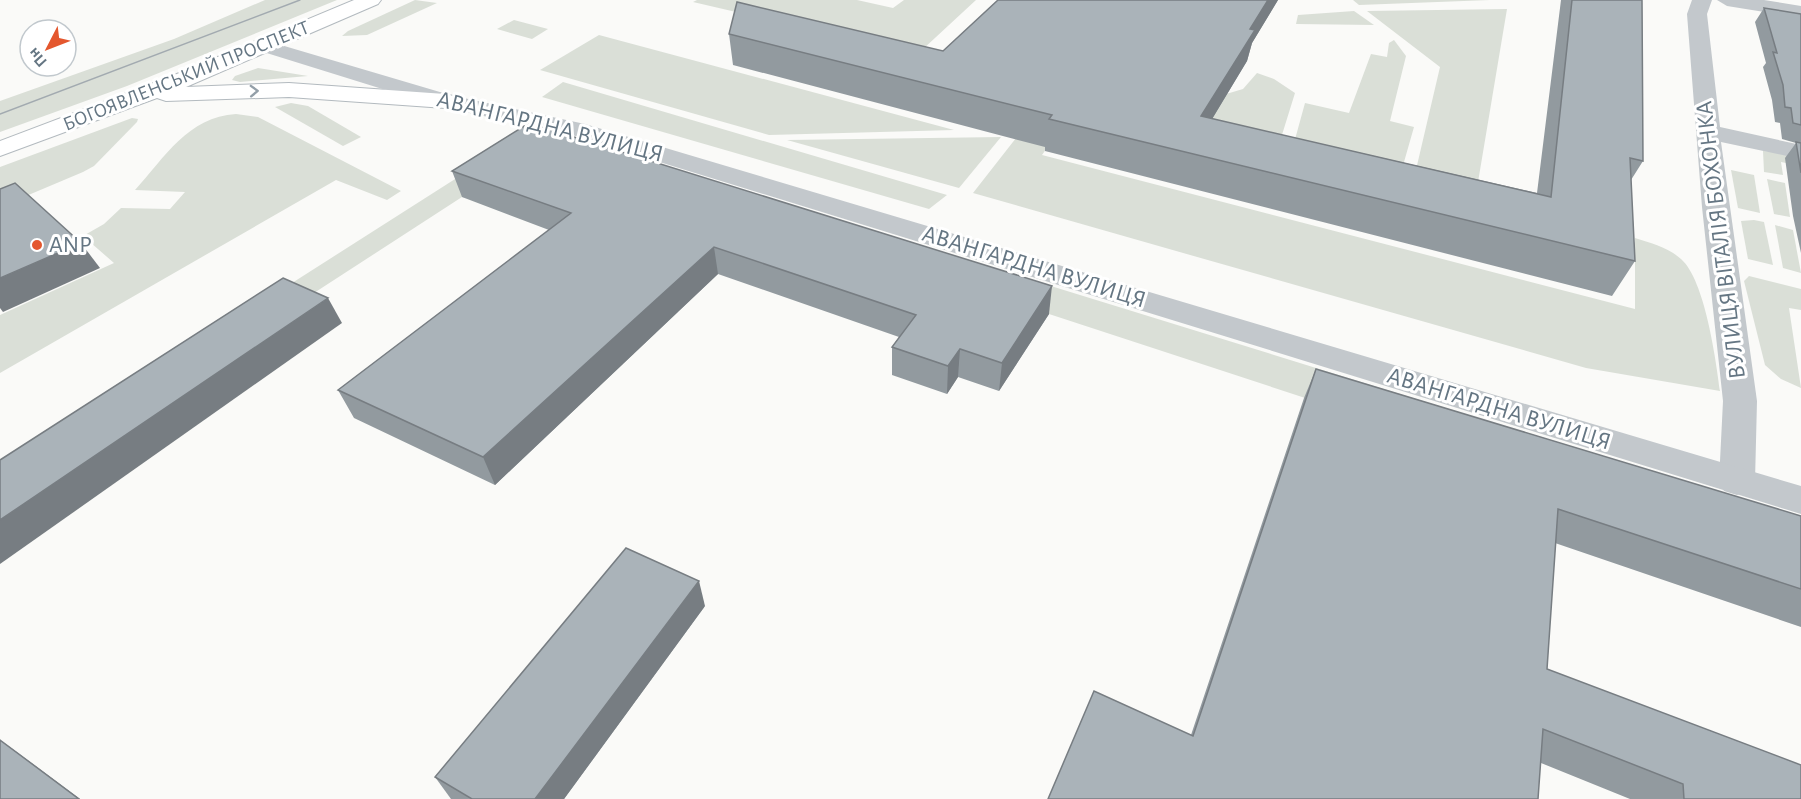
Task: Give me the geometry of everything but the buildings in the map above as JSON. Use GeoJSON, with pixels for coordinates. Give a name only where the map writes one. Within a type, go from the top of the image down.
{"type":"FeatureCollection","features":[{"type":"Feature","properties":{"kind":"main road","name":"БОГОЯВЛЕНСЬКИЙ ПРОСПЕКТ"},"geometry":{"type":"LineString","coordinates":[[0,149],[144,95],[371,0]]}},
{"type":"Feature","properties":{"kind":"main road"},"geometry":{"type":"LineString","coordinates":[[144,95],[288,90],[446,101]]}},
{"type":"Feature","properties":{"kind":"street","name":"ВУЛИЦЯ ВІТАЛІЯ БОХОНКА"},"geometry":{"type":"LineString","coordinates":[[1702,0],[1697,14],[1714,207],[1740,401],[1737,481]]}},
{"type":"Feature","properties":{"kind":"street"},"geometry":{"type":"LineString","coordinates":[[1727,0],[1801,12]]}},
{"type":"Feature","properties":{"kind":"street","name":"АВАНГАРДНА ВУЛИЦЯ"},"geometry":{"type":"LineString","coordinates":[[264,46],[446,101],[577,129],[1801,500]]}},
{"type":"Feature","properties":{"kind":"street"},"geometry":{"type":"LineString","coordinates":[[1708,132],[1801,153]]}},
{"type":"Feature","properties":{"kind":"shaded area"},"geometry":{"type":"Polygon","coordinates":[[[265,0],[337,0],[127,86],[0,132],[0,101],[65,78],[78,78],[78,73],[174,39],[265,0]]]}},
{"type":"Feature","properties":{"kind":"shaded area"},"geometry":{"type":"Polygon","coordinates":[[[415,0],[437,3],[367,35],[342,36],[348,31],[415,0]]]}},
{"type":"Feature","properties":{"kind":"shaded area"},"geometry":{"type":"Polygon","coordinates":[[[697,0],[857,0],[893,8],[904,0],[976,0],[922,50],[890,48],[693,2],[697,0]]]}},
{"type":"Feature","properties":{"kind":"shaded area"},"geometry":{"type":"Polygon","coordinates":[[[1353,0],[1490,0],[1359,5],[1353,0]]]}},
{"type":"Feature","properties":{"kind":"shaded area"},"geometry":{"type":"Polygon","coordinates":[[[1507,9],[1477,188],[1415,174],[1440,67],[1367,11],[1507,9]]]}},
{"type":"Feature","properties":{"kind":"shaded area"},"geometry":{"type":"Polygon","coordinates":[[[1354,11],[1374,25],[1296,24],[1298,15],[1354,11]]]}},
{"type":"Feature","properties":{"kind":"shaded area"},"geometry":{"type":"Polygon","coordinates":[[[514,20],[548,29],[532,39],[497,29],[514,20]]]}},
{"type":"Feature","properties":{"kind":"shaded area"},"geometry":{"type":"Polygon","coordinates":[[[599,35],[954,130],[769,135],[540,70],[599,35]]]}},
{"type":"Feature","properties":{"kind":"shaded area"},"geometry":{"type":"Polygon","coordinates":[[[1394,40],[1406,56],[1390,121],[1414,127],[1402,169],[1294,143],[1305,103],[1349,113],[1371,54],[1387,57],[1389,43],[1394,40]]]}},
{"type":"Feature","properties":{"kind":"shaded area"},"geometry":{"type":"Polygon","coordinates":[[[258,68],[308,76],[240,82],[232,80],[235,76],[258,68]]]}},
{"type":"Feature","properties":{"kind":"shaded area"},"geometry":{"type":"Polygon","coordinates":[[[1257,73],[1274,79],[1295,93],[1281,138],[1162,113],[1243,89],[1257,73]]]}},
{"type":"Feature","properties":{"kind":"shaded area"},"geometry":{"type":"Polygon","coordinates":[[[563,82],[947,195],[929,209],[542,97],[563,82]]]}},
{"type":"Feature","properties":{"kind":"shaded area"},"geometry":{"type":"Polygon","coordinates":[[[1049,96],[1069,116],[1042,155],[1635,309],[1635,238],[1660,246],[1681,259],[1697,284],[1708,321],[1720,391],[1586,368],[973,193],[1049,96]]]}},
{"type":"Feature","properties":{"kind":"shaded area"},"geometry":{"type":"Polygon","coordinates":[[[291,103],[308,106],[361,137],[343,146],[275,107],[291,103]]]}},
{"type":"Feature","properties":{"kind":"shaded area"},"geometry":{"type":"Polygon","coordinates":[[[236,114],[258,117],[401,191],[387,200],[336,180],[0,373],[0,315],[114,263],[83,236],[104,224],[121,208],[170,209],[185,192],[135,190],[167,152],[191,131],[204,122],[236,114]]]}},
{"type":"Feature","properties":{"kind":"shaded area"},"geometry":{"type":"Polygon","coordinates":[[[132,118],[138,119],[137,122],[94,166],[0,207],[0,167],[132,118]]]}},
{"type":"Feature","properties":{"kind":"shaded area"},"geometry":{"type":"Polygon","coordinates":[[[529,132],[566,136],[1801,518],[1801,552],[1406,431],[1049,314],[462,197],[297,304],[0,469],[529,132]]]}},
{"type":"Feature","properties":{"kind":"shaded area"},"geometry":{"type":"Polygon","coordinates":[[[1001,137],[959,188],[787,140],[1001,137]]]}},
{"type":"Feature","properties":{"kind":"shaded area"},"geometry":{"type":"Polygon","coordinates":[[[1763,151],[1784,153],[1801,166],[1781,162],[1783,175],[1764,172],[1763,151]]]}},
{"type":"Feature","properties":{"kind":"shaded area"},"geometry":{"type":"Polygon","coordinates":[[[1731,170],[1754,175],[1760,213],[1738,208],[1731,170]]]}},
{"type":"Feature","properties":{"kind":"shaded area"},"geometry":{"type":"Polygon","coordinates":[[[1767,179],[1785,183],[1790,217],[1774,214],[1767,179]]]}},
{"type":"Feature","properties":{"kind":"shaded area"},"geometry":{"type":"Polygon","coordinates":[[[1741,221],[1764,222],[1773,265],[1748,259],[1741,221]]]}},
{"type":"Feature","properties":{"kind":"shaded area"},"geometry":{"type":"Polygon","coordinates":[[[1775,225],[1793,230],[1801,273],[1783,268],[1775,225]]]}},
{"type":"Feature","properties":{"kind":"shaded area"},"geometry":{"type":"Polygon","coordinates":[[[1749,276],[1801,289],[1801,310],[1789,308],[1801,388],[1781,379],[1765,365],[1744,281],[1749,276]]]}},
{"type":"Feature","properties":{"kind":"tram line"},"geometry":{"type":"LineString","coordinates":[[0,114],[300,0]]}},
{"type":"Feature","properties":{"kind":"place","name":"ANP"},"geometry":{"type":"Point","coordinates":[37,245]}}]}
